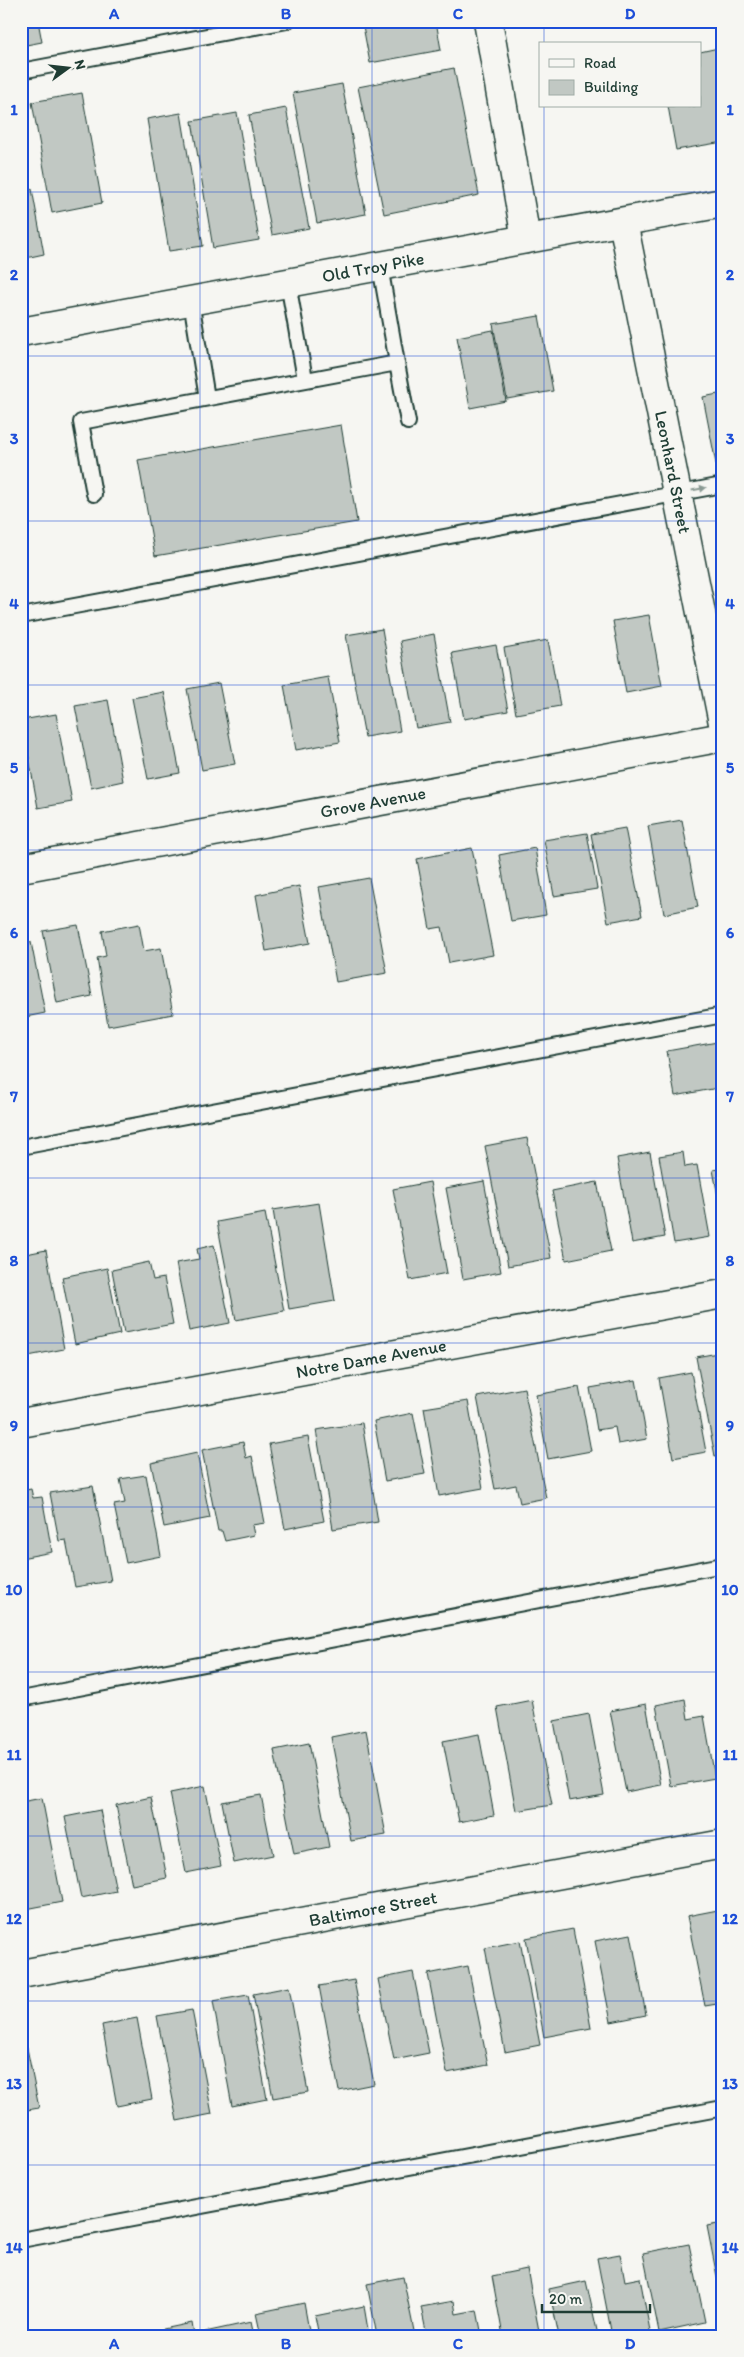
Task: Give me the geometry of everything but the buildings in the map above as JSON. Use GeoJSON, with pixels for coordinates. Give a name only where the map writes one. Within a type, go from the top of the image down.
{"type":"FeatureCollection","features":[{"type":"Feature","properties":{"kind":"street"},"geometry":{"type":"LineString","coordinates":[[488,21],[526,239]]}},
{"type":"Feature","properties":{"kind":"street","name":"Old Troy Pike"},"geometry":{"type":"LineString","coordinates":[[21,332],[723,203]]}},
{"type":"Feature","properties":{"kind":"street","name":"Leonhard Street"},"geometry":{"type":"LineString","coordinates":[[623,222],[723,723]]}},
{"type":"Feature","properties":{"kind":"street","name":"Grove Avenue"},"geometry":{"type":"LineString","coordinates":[[21,868],[723,738]]}},
{"type":"Feature","properties":{"kind":"street","name":"Notre Dame Avenue"},"geometry":{"type":"LineString","coordinates":[[21,1423],[723,1294]]}},
{"type":"Feature","properties":{"kind":"street","name":"Baltimore Street"},"geometry":{"type":"LineString","coordinates":[[21,1974],[723,1844]]}},
{"type":"Feature","properties":{"kind":"lane"},"geometry":{"type":"LineString","coordinates":[[21,71],[287,21]]}},
{"type":"Feature","properties":{"kind":"lane"},"geometry":{"type":"LineString","coordinates":[[380,266],[408,422]]}},
{"type":"Feature","properties":{"kind":"lane"},"geometry":{"type":"LineString","coordinates":[[288,283],[306,380]]}},
{"type":"Feature","properties":{"kind":"lane"},"geometry":{"type":"LineString","coordinates":[[191,301],[208,398]]}},
{"type":"Feature","properties":{"kind":"lane"},"geometry":{"type":"LineString","coordinates":[[94,494],[81,422],[397,363]]}},
{"type":"Feature","properties":{"kind":"lane"},"geometry":{"type":"LineString","coordinates":[[21,616],[723,485]]}},
{"type":"Feature","properties":{"kind":"lane"},"geometry":{"type":"LineString","coordinates":[[21,1147],[723,1014]]}},
{"type":"Feature","properties":{"kind":"lane"},"geometry":{"type":"LineString","coordinates":[[21,1698],[723,1565]]}},
{"type":"Feature","properties":{"kind":"lane"},"geometry":{"type":"LineString","coordinates":[[21,2240],[723,2108]]}}]}
